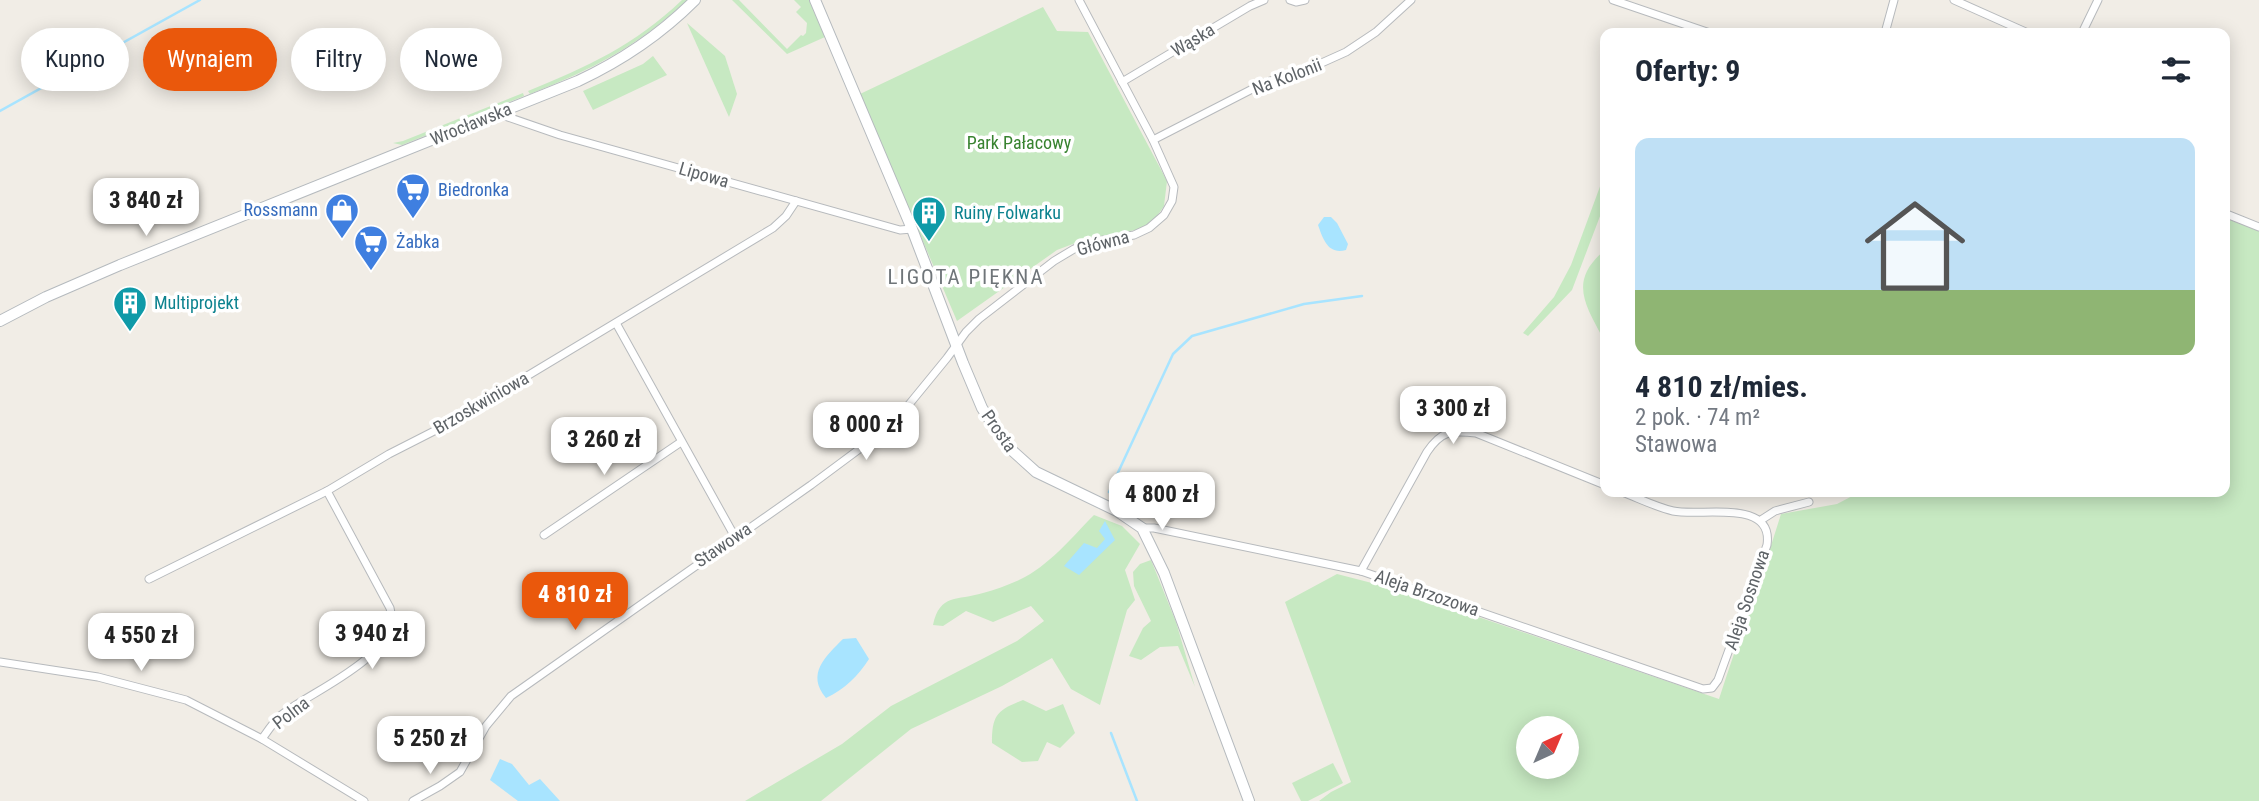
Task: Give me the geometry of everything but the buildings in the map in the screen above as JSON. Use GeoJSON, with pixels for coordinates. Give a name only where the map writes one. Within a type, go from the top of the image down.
{"type":"FeatureCollection","features":[{"type":"Feature","properties":{"kind":"street","name":"Wrocławska"},"geometry":{"type":"LineString","coordinates":[[0,321],[46,297],[120,265],[578,81],[620,61],[647,43],[695,0]]}},
{"type":"Feature","properties":{"kind":"street","name":"Prosta"},"geometry":{"type":"LineString","coordinates":[[815,0],[912,229],[982,408],[1016,456],[1036,472],[1117,511],[1142,528]]}},
{"type":"Feature","properties":{"kind":"street","name":"Główna"},"geometry":{"type":"LineString","coordinates":[[956,345],[979,319],[1064,255],[1092,242],[1134,235],[1149,228],[1164,215],[1172,201],[1174,187],[1153,139],[1079,0]]}},
{"type":"Feature","properties":{"kind":"street","name":"Wąska"},"geometry":{"type":"LineString","coordinates":[[1122,82],[1249,3],[1264,0]]}},
{"type":"Feature","properties":{"kind":"street"},"geometry":{"type":"LineString","coordinates":[[1290,0],[1305,0]]}},
{"type":"Feature","properties":{"kind":"street","name":"Na Kolonii"},"geometry":{"type":"LineString","coordinates":[[1153,139],[1264,83],[1306,70],[1346,52],[1376,32],[1411,0]]}},
{"type":"Feature","properties":{"kind":"street"},"geometry":{"type":"LineString","coordinates":[[1613,0],[1695,28]]}},
{"type":"Feature","properties":{"kind":"street"},"geometry":{"type":"LineString","coordinates":[[1886,28],[1894,0]]}},
{"type":"Feature","properties":{"kind":"street"},"geometry":{"type":"LineString","coordinates":[[1954,0],[2017,28]]}},
{"type":"Feature","properties":{"kind":"street"},"geometry":{"type":"LineString","coordinates":[[2084,28],[2098,0]]}},
{"type":"Feature","properties":{"kind":"street","name":"Lipowa"},"geometry":{"type":"LineString","coordinates":[[498,113],[560,135],[900,230],[912,229]]}},
{"type":"Feature","properties":{"kind":"street","name":"Brzoskwiniowa"},"geometry":{"type":"LineString","coordinates":[[149,579],[327,491],[389,454],[444,426],[773,228],[786,216],[796,201]]}},
{"type":"Feature","properties":{"kind":"street"},"geometry":{"type":"LineString","coordinates":[[2230,216],[2259,226]]}},
{"type":"Feature","properties":{"kind":"street"},"geometry":{"type":"LineString","coordinates":[[616,323],[735,537]]}},
{"type":"Feature","properties":{"kind":"street","name":"Stawowa"},"geometry":{"type":"LineString","coordinates":[[413,801],[460,772],[486,726],[511,696],[894,424],[911,406],[956,345]]}},
{"type":"Feature","properties":{"kind":"street"},"geometry":{"type":"LineString","coordinates":[[1360,570],[1427,452],[1436,438],[1447,433],[1476,433],[1600,483]]}},
{"type":"Feature","properties":{"kind":"street"},"geometry":{"type":"LineString","coordinates":[[544,535],[681,442]]}},
{"type":"Feature","properties":{"kind":"street","name":"Polna"},"geometry":{"type":"LineString","coordinates":[[327,491],[390,608],[392,624],[387,636],[347,674],[279,717],[262,739],[363,801]]}},
{"type":"Feature","properties":{"kind":"street"},"geometry":{"type":"LineString","coordinates":[[1635,497],[1674,512],[1746,514],[1761,520],[1775,512],[1809,502]]}},
{"type":"Feature","properties":{"kind":"street","name":"Aleja Sosnowa"},"geometry":{"type":"LineString","coordinates":[[1703,689],[1712,688],[1718,680],[1741,622],[1767,545],[1768,535],[1761,520]]}},
{"type":"Feature","properties":{"kind":"street"},"geometry":{"type":"LineString","coordinates":[[1142,528],[1168,586],[1248,801]]}},
{"type":"Feature","properties":{"kind":"street","name":"Aleja Brzozowa"},"geometry":{"type":"LineString","coordinates":[[1142,528],[1154,528],[1360,570],[1703,689]]}},
{"type":"Feature","properties":{"kind":"street"},"geometry":{"type":"LineString","coordinates":[[0,662],[97,677],[187,700],[262,739]]}},
{"type":"Feature","properties":{"kind":"green space"},"geometry":{"type":"Polygon","coordinates":[[[682,0],[687,0],[632,44],[553,85],[530,94],[528,91],[610,53],[646,30],[682,0]]]}},
{"type":"Feature","properties":{"kind":"green space"},"geometry":{"type":"Polygon","coordinates":[[[732,0],[739,0],[787,49],[806,33],[807,23],[796,12],[801,7],[794,0],[809,0],[825,37],[787,54],[732,0]]]}},
{"type":"Feature","properties":{"kind":"green space","name":"Park Pałacowy"},"geometry":{"type":"Polygon","coordinates":[[[1043,7],[1057,31],[1088,32],[1167,181],[1164,206],[1155,219],[1141,229],[1086,239],[1057,250],[957,321],[860,94],[1043,7]]]}},
{"type":"Feature","properties":{"kind":"green space"},"geometry":{"type":"Polygon","coordinates":[[[687,23],[725,56],[737,94],[729,117],[687,23]]]}},
{"type":"Feature","properties":{"kind":"green space"},"geometry":{"type":"Polygon","coordinates":[[[653,56],[667,75],[593,110],[583,91],[643,64],[653,56]]]}},
{"type":"Feature","properties":{"kind":"green space"},"geometry":{"type":"Polygon","coordinates":[[[523,93],[524,96],[402,145],[393,143],[403,141],[523,93]]]}},
{"type":"Feature","properties":{"kind":"green space"},"geometry":{"type":"Polygon","coordinates":[[[1600,187],[1600,216],[1572,290],[1528,336],[1523,333],[1554,297],[1571,265],[1600,187]]]}},
{"type":"Feature","properties":{"kind":"green space"},"geometry":{"type":"Polygon","coordinates":[[[2230,220],[2259,230],[2259,801],[1319,801],[1351,782],[1285,602],[1337,574],[1399,590],[1719,699],[1781,514],[1837,504],[1850,497],[2230,497],[2230,220]]]}},
{"type":"Feature","properties":{"kind":"green space"},"geometry":{"type":"Polygon","coordinates":[[[1600,255],[1600,332],[1583,292],[1587,271],[1600,255]]]}},
{"type":"Feature","properties":{"kind":"green space"},"geometry":{"type":"Polygon","coordinates":[[[1094,515],[1122,526],[1140,544],[1125,570],[1135,600],[1127,610],[1100,705],[1071,689],[1052,658],[1002,686],[911,729],[821,801],[745,801],[842,744],[891,706],[1017,641],[1044,621],[1031,606],[993,622],[966,611],[943,626],[933,625],[936,615],[945,603],[1001,587],[1030,574],[1059,551],[1094,515]]]}},
{"type":"Feature","properties":{"kind":"green space"},"geometry":{"type":"Polygon","coordinates":[[[1151,560],[1176,622],[1195,687],[1178,646],[1160,647],[1141,660],[1129,656],[1143,628],[1151,621],[1134,586],[1133,572],[1140,564],[1151,560]]]}},
{"type":"Feature","properties":{"kind":"green space"},"geometry":{"type":"Polygon","coordinates":[[[1023,700],[1046,711],[1063,704],[1075,733],[1060,748],[1047,742],[1038,761],[1022,762],[992,743],[993,726],[998,715],[1007,707],[1023,700]]]}},
{"type":"Feature","properties":{"kind":"green space"},"geometry":{"type":"Polygon","coordinates":[[[1333,763],[1343,783],[1308,801],[1301,801],[1292,783],[1333,763]]]}},
{"type":"Feature","properties":{"kind":"water"},"geometry":{"type":"Polygon","coordinates":[[[1324,217],[1331,217],[1337,223],[1348,244],[1346,250],[1335,250],[1327,245],[1318,225],[1324,217]]]}},
{"type":"Feature","properties":{"kind":"water"},"geometry":{"type":"Polygon","coordinates":[[[1105,521],[1115,540],[1079,575],[1064,566],[1084,543],[1097,548],[1105,539],[1099,531],[1105,521]]]}},
{"type":"Feature","properties":{"kind":"water"},"geometry":{"type":"Polygon","coordinates":[[[856,638],[869,659],[850,681],[826,698],[818,681],[820,666],[843,639],[856,638]]]}},
{"type":"Feature","properties":{"kind":"water"},"geometry":{"type":"Polygon","coordinates":[[[500,759],[512,764],[529,785],[540,779],[560,801],[518,801],[490,780],[500,759]]]}},
{"type":"Feature","properties":{"kind":"waterway"},"geometry":{"type":"LineString","coordinates":[[0,111],[200,0]]}},
{"type":"Feature","properties":{"kind":"waterway"},"geometry":{"type":"LineString","coordinates":[[1109,492],[1173,354],[1192,336],[1304,304],[1362,296]]}},
{"type":"Feature","properties":{"kind":"waterway"},"geometry":{"type":"LineString","coordinates":[[1111,733],[1137,801]]}},
{"type":"Feature","properties":{"kind":"place","name":"Biedronka"},"geometry":{"type":"Point","coordinates":[413,220]}},
{"type":"Feature","properties":{"kind":"place","name":"Rossmann"},"geometry":{"type":"Point","coordinates":[342,240]}},
{"type":"Feature","properties":{"kind":"place","name":"Ruiny Folwarku"},"geometry":{"type":"Point","coordinates":[929,243]}},
{"type":"Feature","properties":{"kind":"place","name":"Żabka"},"geometry":{"type":"Point","coordinates":[371,272]}},
{"type":"Feature","properties":{"kind":"place","name":"Multiprojekt"},"geometry":{"type":"Point","coordinates":[130,333]}},
{"type":"Feature","properties":{"kind":"district","name":"LIGOTA PIĘKNA"},"geometry":{"type":"Point","coordinates":[966,277]}}]}
